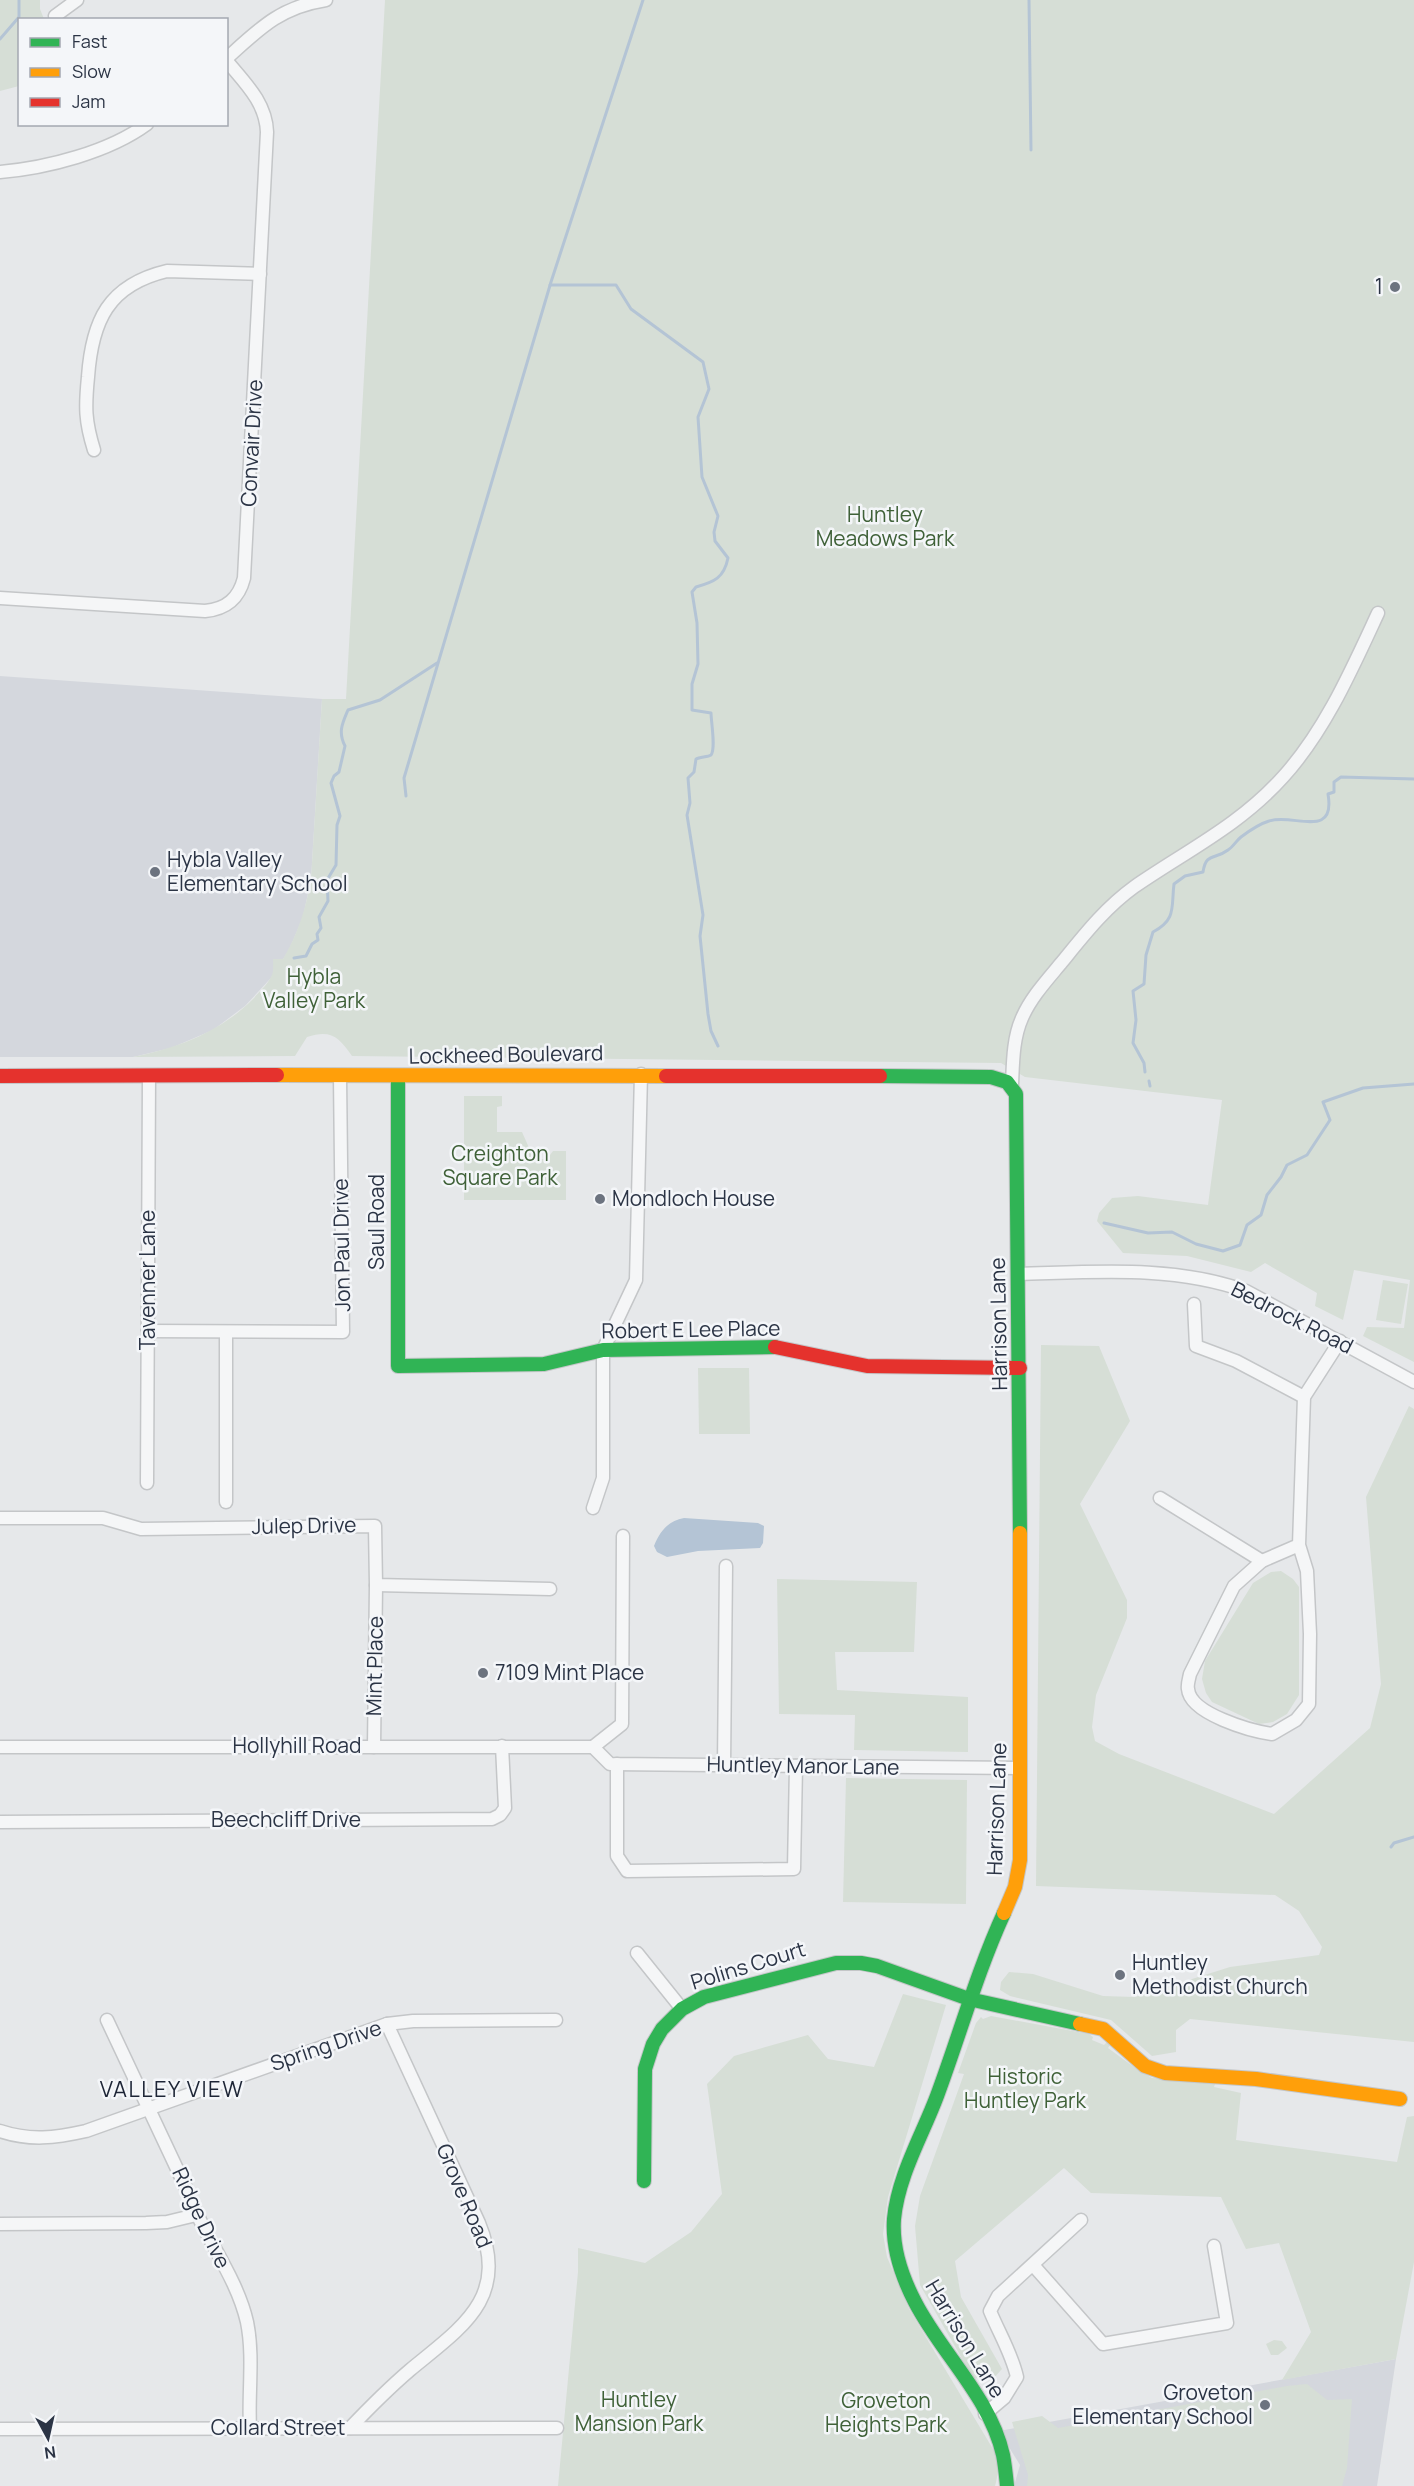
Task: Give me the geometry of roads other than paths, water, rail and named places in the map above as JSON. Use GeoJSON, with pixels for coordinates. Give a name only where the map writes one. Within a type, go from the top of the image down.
{"type":"FeatureCollection","features":[{"type":"Feature","properties":{"kind":"street"},"geometry":{"type":"LineString","coordinates":[[55,16],[77,0]]}},
{"type":"Feature","properties":{"kind":"street"},"geometry":{"type":"LineString","coordinates":[[228,58],[269,22],[303,2],[326,0]]}},
{"type":"Feature","properties":{"kind":"street","name":"Convair Drive"},"geometry":{"type":"LineString","coordinates":[[0,598],[206,611],[220,608],[236,597],[244,578],[267,122],[258,99],[228,62]]}},
{"type":"Feature","properties":{"kind":"street"},"geometry":{"type":"LineString","coordinates":[[0,172],[84,155],[121,141],[144,126]]}},
{"type":"Feature","properties":{"kind":"street"},"geometry":{"type":"LineString","coordinates":[[94,450],[86,416],[88,364],[92,339],[98,322],[110,304],[132,284],[166,271],[260,274]]}},
{"type":"Feature","properties":{"kind":"street"},"geometry":{"type":"LineString","coordinates":[[1011,1084],[1018,1028],[1027,1008],[1047,981],[1095,921],[1114,902],[1224,830],[1282,778],[1326,716],[1378,613]]}},
{"type":"Feature","properties":{"kind":"street"},"geometry":{"type":"LineString","coordinates":[[593,1508],[603,1478],[603,1350],[636,1280],[641,1074]]}},
{"type":"Feature","properties":{"kind":"street","name":"Lockheed Boulevard"},"geometry":{"type":"LineString","coordinates":[[0,1076],[398,1077],[641,1074],[985,1077],[1002,1078],[1011,1084]]}},
{"type":"Feature","properties":{"kind":"street","name":"Tavenner Lane"},"geometry":{"type":"LineString","coordinates":[[147,1483],[149,1076]]}},
{"type":"Feature","properties":{"kind":"street","name":"Jon Paul Drive"},"geometry":{"type":"LineString","coordinates":[[148,1331],[343,1332],[340,1077]]}},
{"type":"Feature","properties":{"kind":"street","name":"Saul Road"},"geometry":{"type":"LineString","coordinates":[[398,1077],[398,1366]]}},
{"type":"Feature","properties":{"kind":"street","name":"Harrison Lane"},"geometry":{"type":"LineString","coordinates":[[1007,2486],[1006,2467],[1001,2447],[985,2414],[939,2346],[912,2295],[899,2263],[894,2237],[895,2214],[902,2186],[930,2115],[985,1955],[1002,1921],[1018,1875],[1020,1368],[1017,1101],[1011,1084]]}},
{"type":"Feature","properties":{"kind":"street","name":"Bedrock Road"},"geometry":{"type":"LineString","coordinates":[[1019,1274],[1161,1272],[1193,1276],[1246,1291],[1414,1382]]}},
{"type":"Feature","properties":{"kind":"street"},"geometry":{"type":"LineString","coordinates":[[1194,1304],[1196,1346],[1236,1361],[1304,1397]]}},
{"type":"Feature","properties":{"kind":"street"},"geometry":{"type":"LineString","coordinates":[[226,1332],[226,1502]]}},
{"type":"Feature","properties":{"kind":"street"},"geometry":{"type":"LineString","coordinates":[[1299,1545],[1263,1560],[1234,1586],[1190,1674],[1188,1689],[1192,1701],[1201,1709],[1250,1729],[1272,1734],[1296,1720],[1310,1704],[1307,1571],[1299,1545],[1304,1397],[1340,1341]]}},
{"type":"Feature","properties":{"kind":"street","name":"Robert E Lee Place"},"geometry":{"type":"LineString","coordinates":[[398,1366],[544,1364],[603,1350],[776,1347],[867,1366],[1020,1368]]}},
{"type":"Feature","properties":{"kind":"street"},"geometry":{"type":"LineString","coordinates":[[1160,1498],[1263,1560]]}},
{"type":"Feature","properties":{"kind":"street","name":"Julep Drive"},"geometry":{"type":"LineString","coordinates":[[0,1518],[103,1518],[141,1529],[375,1526],[376,1585]]}},
{"type":"Feature","properties":{"kind":"street"},"geometry":{"type":"LineString","coordinates":[[623,1536],[622,1724],[593,1747],[610,1764],[617,1764],[617,1856],[627,1871],[794,1869],[796,1766]]}},
{"type":"Feature","properties":{"kind":"street"},"geometry":{"type":"LineString","coordinates":[[724,1765],[726,1566]]}},
{"type":"Feature","properties":{"kind":"street"},"geometry":{"type":"LineString","coordinates":[[376,1585],[550,1589]]}},
{"type":"Feature","properties":{"kind":"street","name":"Mint Place"},"geometry":{"type":"LineString","coordinates":[[374,1747],[376,1585]]}},
{"type":"Feature","properties":{"kind":"street","name":"Beechcliff Drive"},"geometry":{"type":"LineString","coordinates":[[0,1822],[492,1819],[500,1815],[505,1808],[502,1746]]}},
{"type":"Feature","properties":{"kind":"street","name":"Hollyhill Road"},"geometry":{"type":"LineString","coordinates":[[0,1747],[593,1747]]}},
{"type":"Feature","properties":{"kind":"street","name":"Huntley Manor Lane"},"geometry":{"type":"LineString","coordinates":[[617,1764],[1020,1768]]}},
{"type":"Feature","properties":{"kind":"street"},"geometry":{"type":"LineString","coordinates":[[637,1953],[682,2009]]}},
{"type":"Feature","properties":{"kind":"street","name":"Polins Court"},"geometry":{"type":"LineString","coordinates":[[644,2181],[645,2070],[656,2038],[682,2009],[704,1997],[836,1963],[861,1963],[877,1966],[969,1999],[1103,2030],[1145,2066],[1165,2073],[1256,2079],[1400,2099]]}},
{"type":"Feature","properties":{"kind":"street","name":"Ridge Drive"},"geometry":{"type":"LineString","coordinates":[[107,2019],[246,2320],[249,2340],[250,2428]]}},
{"type":"Feature","properties":{"kind":"street","name":"Spring Drive"},"geometry":{"type":"LineString","coordinates":[[0,2131],[30,2138],[63,2137],[86,2131],[387,2024],[413,2021],[556,2020]]}},
{"type":"Feature","properties":{"kind":"street","name":"Grove Road"},"geometry":{"type":"LineString","coordinates":[[350,2428],[390,2388],[473,2315],[486,2289],[490,2270],[487,2244],[479,2223],[387,2024]]}},
{"type":"Feature","properties":{"kind":"street"},"geometry":{"type":"LineString","coordinates":[[0,2224],[146,2223],[166,2222],[196,2215]]}},
{"type":"Feature","properties":{"kind":"street"},"geometry":{"type":"LineString","coordinates":[[985,2414],[1004,2398],[1017,2377],[1013,2358],[990,2311],[998,2296],[1081,2220]]}},
{"type":"Feature","properties":{"kind":"street"},"geometry":{"type":"LineString","coordinates":[[1033,2265],[1103,2344],[1227,2323],[1214,2246]]}},
{"type":"Feature","properties":{"kind":"street","name":"Collard Street"},"geometry":{"type":"LineString","coordinates":[[0,2429],[557,2428]]}},
{"type":"Feature","properties":{"kind":"water"},"geometry":{"type":"Polygon","coordinates":[[[684,1518],[758,1523],[764,1526],[763,1543],[760,1548],[698,1551],[667,1557],[657,1552],[654,1546],[662,1531],[669,1524],[684,1518]]]}},
{"type":"Feature","properties":{"kind":"waterway"},"geometry":{"type":"LineString","coordinates":[[18,18],[19,0]]}},
{"type":"Feature","properties":{"kind":"waterway"},"geometry":{"type":"LineString","coordinates":[[406,796],[404,778],[551,282],[643,0]]}},
{"type":"Feature","properties":{"kind":"waterway"},"geometry":{"type":"LineString","coordinates":[[1029,0],[1031,150]]}},
{"type":"Feature","properties":{"kind":"waterway"},"geometry":{"type":"LineString","coordinates":[[0,39],[18,18]]}},
{"type":"Feature","properties":{"kind":"waterway"},"geometry":{"type":"LineString","coordinates":[[550,285],[616,285],[631,309],[703,362],[709,389],[698,417],[702,477],[718,516],[714,532],[715,541],[728,558],[721,575],[696,587],[692,592],[697,623],[698,664],[692,684],[692,710],[711,713],[713,747],[711,755],[696,759],[694,772],[688,778],[690,803],[687,815],[703,915],[700,936],[708,1014],[711,1031],[718,1046]]}},
{"type":"Feature","properties":{"kind":"waterway"},"geometry":{"type":"LineString","coordinates":[[294,958],[306,956],[312,944],[318,940],[317,934],[321,928],[319,917],[328,901],[327,880],[336,865],[337,825],[340,816],[331,783],[339,772],[345,746],[342,728],[348,710],[380,700],[437,663]]}},
{"type":"Feature","properties":{"kind":"waterway"},"geometry":{"type":"LineString","coordinates":[[1145,1072],[1144,1063],[1133,1043],[1136,1020],[1133,991],[1144,984],[1146,955],[1153,932],[1166,922],[1171,912],[1174,884],[1185,876],[1203,872],[1209,859],[1228,850],[1241,837],[1262,824],[1279,819],[1319,821],[1326,816],[1329,808],[1328,794],[1334,792],[1334,782],[1341,777],[1414,779]]}},
{"type":"Feature","properties":{"kind":"waterway"},"geometry":{"type":"LineString","coordinates":[[1149,1081],[1150,1086]]}},
{"type":"Feature","properties":{"kind":"waterway"},"geometry":{"type":"LineString","coordinates":[[1104,1223],[1148,1233],[1172,1232],[1196,1244],[1223,1251],[1240,1245],[1247,1225],[1261,1215],[1267,1195],[1287,1165],[1307,1155],[1330,1120],[1323,1102],[1363,1088],[1414,1084]]}},
{"type":"Feature","properties":{"kind":"waterway"},"geometry":{"type":"LineString","coordinates":[[1391,1847],[1394,1843],[1414,1837]]}},
{"type":"Feature","properties":{"kind":"place","name":"1"},"geometry":{"type":"Point","coordinates":[1395,287]}},
{"type":"Feature","properties":{"kind":"place","name":"Hybla Valley Elementary School"},"geometry":{"type":"Point","coordinates":[155,872]}},
{"type":"Feature","properties":{"kind":"place","name":"Mondloch House"},"geometry":{"type":"Point","coordinates":[600,1199]}},
{"type":"Feature","properties":{"kind":"place","name":"7109 Mint Place"},"geometry":{"type":"Point","coordinates":[483,1673]}},
{"type":"Feature","properties":{"kind":"place","name":"Huntley Methodist Church"},"geometry":{"type":"Point","coordinates":[1120,1975]}},
{"type":"Feature","properties":{"kind":"place","name":"Groveton Elementary School"},"geometry":{"type":"Point","coordinates":[1265,2405]}},
{"type":"Feature","properties":{"kind":"district","name":"VALLEY VIEW"},"geometry":{"type":"Point","coordinates":[172,2089]}},
{"type":"Feature","properties":{"kind":"park label","name":"Huntley Meadows Park"},"geometry":{"type":"Point","coordinates":[885,527]}},
{"type":"Feature","properties":{"kind":"park label","name":"Hybla Valley Park"},"geometry":{"type":"Point","coordinates":[314,989]}},
{"type":"Feature","properties":{"kind":"park label","name":"Creighton Square Park"},"geometry":{"type":"Point","coordinates":[500,1166]}},
{"type":"Feature","properties":{"kind":"park label","name":"Historic Huntley Park"},"geometry":{"type":"Point","coordinates":[1025,2089]}},
{"type":"Feature","properties":{"kind":"park label","name":"Huntley Mansion Park"},"geometry":{"type":"Point","coordinates":[639,2412]}},
{"type":"Feature","properties":{"kind":"park label","name":"Groveton Heights Park"},"geometry":{"type":"Point","coordinates":[886,2413]}}]}
